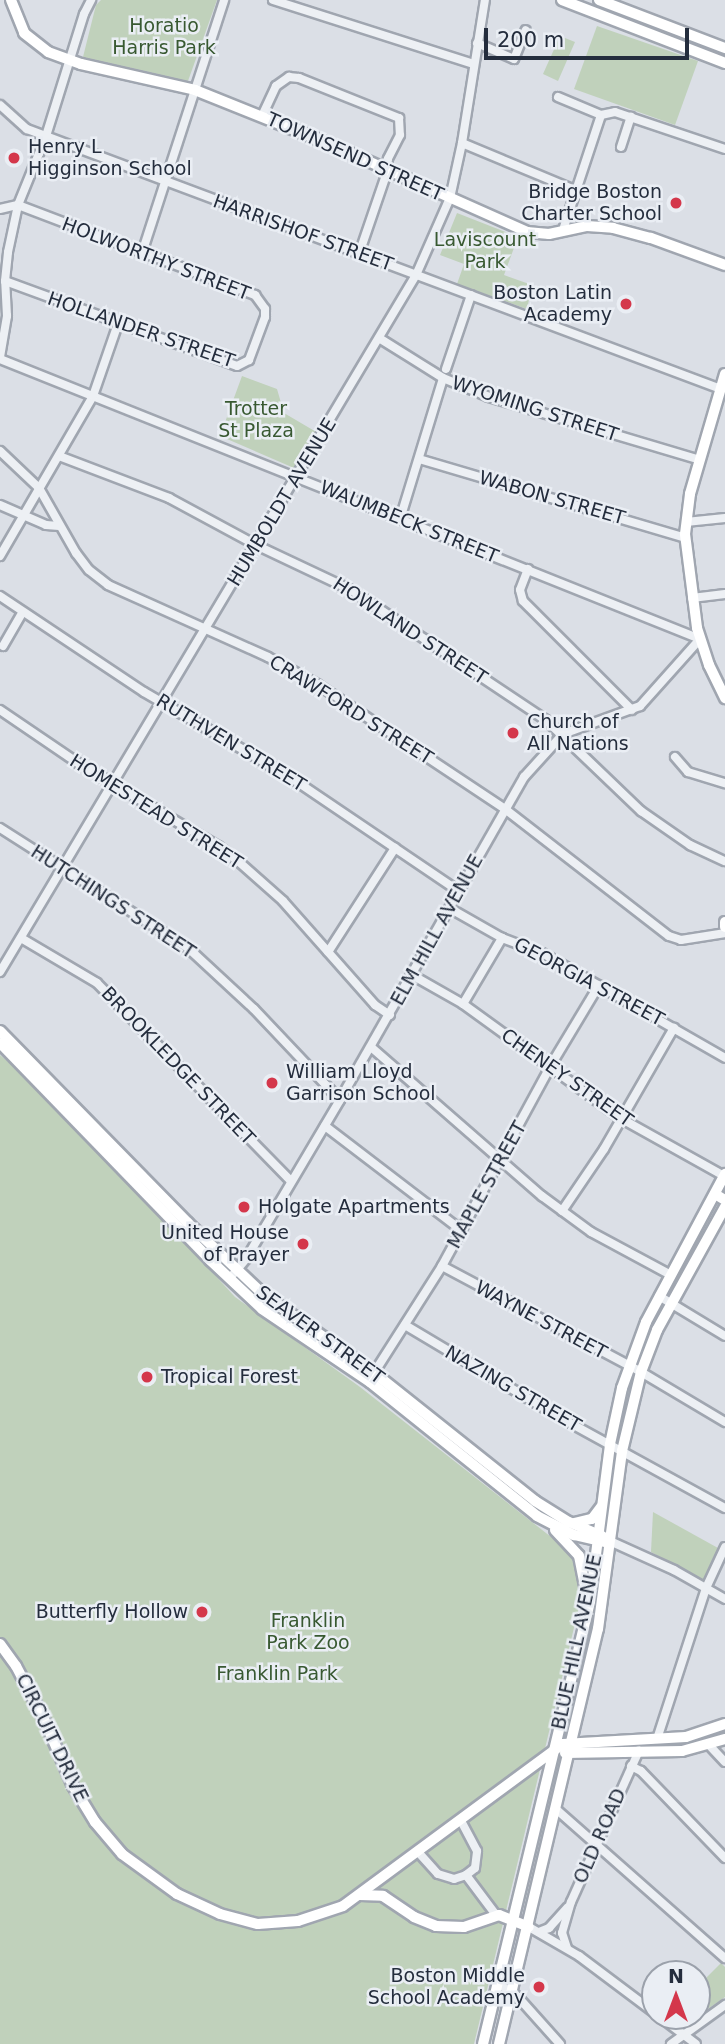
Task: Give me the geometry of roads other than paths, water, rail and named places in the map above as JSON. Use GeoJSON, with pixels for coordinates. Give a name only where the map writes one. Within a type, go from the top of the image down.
{"type":"FeatureCollection","features":[{"type":"Feature","properties":{"kind":"main road","name":"TOWNSEND STREET"},"geometry":{"type":"LineString","coordinates":[[11,0],[24,33],[40,47],[70,60],[195,90],[386,169],[527,232],[549,234],[593,226],[620,229],[725,265]]}},
{"type":"Feature","properties":{"kind":"main road"},"geometry":{"type":"LineString","coordinates":[[562,0],[725,64]]}},
{"type":"Feature","properties":{"kind":"main road"},"geometry":{"type":"LineString","coordinates":[[599,0],[725,48]]}},
{"type":"Feature","properties":{"kind":"main road"},"geometry":{"type":"LineString","coordinates":[[725,374],[685,522],[692,598],[700,639],[722,683],[725,698]]}},
{"type":"Feature","properties":{"kind":"main road","name":"SEAVER STREET"},"geometry":{"type":"LineString","coordinates":[[0,1031],[237,1271],[275,1305],[535,1501],[599,1538]]}},
{"type":"Feature","properties":{"kind":"main road","name":"SEAVER STREET"},"geometry":{"type":"LineString","coordinates":[[0,1043],[229,1279],[262,1309],[372,1377],[537,1516],[574,1535],[612,1542]]}},
{"type":"Feature","properties":{"kind":"main road","name":"BLUE HILL AVENUE"},"geometry":{"type":"LineString","coordinates":[[483,2044],[586,1617],[610,1444],[628,1366],[659,1296],[724,1180]]}},
{"type":"Feature","properties":{"kind":"main road"},"geometry":{"type":"LineString","coordinates":[[715,1194],[725,1200]]}},
{"type":"Feature","properties":{"kind":"main road","name":"BLUE HILL AVENUE"},"geometry":{"type":"LineString","coordinates":[[499,2044],[512,1992],[534,1930],[557,1810],[602,1612],[622,1451],[641,1373],[671,1303],[725,1208]]}},
{"type":"Feature","properties":{"kind":"main road"},"geometry":{"type":"LineString","coordinates":[[569,1522],[592,1520],[602,1503]]}},
{"type":"Feature","properties":{"kind":"main road"},"geometry":{"type":"LineString","coordinates":[[537,1516],[565,1538],[579,1556],[586,1586],[586,1617]]}},
{"type":"Feature","properties":{"kind":"main road","name":"CIRCUIT DRIVE"},"geometry":{"type":"LineString","coordinates":[[0,1644],[16,1666],[44,1719],[73,1786],[87,1810],[122,1854],[150,1878],[210,1910],[258,1924],[315,1917],[337,1910],[419,1853],[555,1749],[573,1741]]}},
{"type":"Feature","properties":{"kind":"main road"},"geometry":{"type":"LineString","coordinates":[[573,1741],[657,1739],[700,1734],[725,1724]]}},
{"type":"Feature","properties":{"kind":"main road"},"geometry":{"type":"LineString","coordinates":[[555,1749],[570,1754],[682,1751],[725,1739]]}},
{"type":"Feature","properties":{"kind":"main road"},"geometry":{"type":"LineString","coordinates":[[396,1869],[385,1885],[396,1904]]}},
{"type":"Feature","properties":{"kind":"main road"},"geometry":{"type":"LineString","coordinates":[[356,1897],[375,1893],[419,1920],[447,1927],[470,1925],[496,1915],[514,1919],[534,1930]]}},
{"type":"Feature","properties":{"kind":"street"},"geometry":{"type":"LineString","coordinates":[[0,358],[7,316],[5,281],[18,205],[46,136],[91,0]]}},
{"type":"Feature","properties":{"kind":"street"},"geometry":{"type":"LineString","coordinates":[[142,253],[224,0]]}},
{"type":"Feature","properties":{"kind":"street"},"geometry":{"type":"LineString","coordinates":[[273,0],[474,64]]}},
{"type":"Feature","properties":{"kind":"street","name":"HUMBOLDT AVENUE"},"geometry":{"type":"LineString","coordinates":[[0,972],[416,275],[450,198],[462,143],[485,0]]}},
{"type":"Feature","properties":{"kind":"street"},"geometry":{"type":"LineString","coordinates":[[477,43],[514,59],[526,30]]}},
{"type":"Feature","properties":{"kind":"street"},"geometry":{"type":"LineString","coordinates":[[262,116],[276,86],[289,77],[299,78],[394,114],[402,126],[359,254]]}},
{"type":"Feature","properties":{"kind":"street"},"geometry":{"type":"LineString","coordinates":[[558,97],[601,114],[611,111],[725,149]]}},
{"type":"Feature","properties":{"kind":"street","name":"HARRISHOF STREET"},"geometry":{"type":"LineString","coordinates":[[0,104],[18,122],[46,136],[471,295],[721,394]]}},
{"type":"Feature","properties":{"kind":"street"},"geometry":{"type":"LineString","coordinates":[[563,230],[601,114]]}},
{"type":"Feature","properties":{"kind":"street"},"geometry":{"type":"LineString","coordinates":[[621,147],[631,117]]}},
{"type":"Feature","properties":{"kind":"street"},"geometry":{"type":"LineString","coordinates":[[462,143],[575,190]]}},
{"type":"Feature","properties":{"kind":"street"},"geometry":{"type":"LineString","coordinates":[[0,209],[18,205]]}},
{"type":"Feature","properties":{"kind":"street","name":"HOLWORTHY STREET"},"geometry":{"type":"LineString","coordinates":[[18,205],[255,295],[265,309],[258,334]]}},
{"type":"Feature","properties":{"kind":"street","name":"HOLLANDER STREET"},"geometry":{"type":"LineString","coordinates":[[5,281],[237,366],[248,360],[258,334]]}},
{"type":"Feature","properties":{"kind":"street"},"geometry":{"type":"LineString","coordinates":[[400,519],[471,295]]}},
{"type":"Feature","properties":{"kind":"street"},"geometry":{"type":"LineString","coordinates":[[0,555],[93,396],[118,324]]}},
{"type":"Feature","properties":{"kind":"street","name":"WYOMING STREET"},"geometry":{"type":"LineString","coordinates":[[379,338],[444,374],[518,407],[700,460]]}},
{"type":"Feature","properties":{"kind":"street","name":"WAUMBECK STREET"},"geometry":{"type":"LineString","coordinates":[[0,358],[700,639]]}},
{"type":"Feature","properties":{"kind":"street","name":"CRAWFORD STREET"},"geometry":{"type":"LineString","coordinates":[[0,451],[39,488],[76,553],[97,578],[122,593],[297,672],[505,809],[669,936],[681,940],[725,933]]}},
{"type":"Feature","properties":{"kind":"street","name":"HOWLAND STREET"},"geometry":{"type":"LineString","coordinates":[[59,456],[169,498],[256,545],[351,590],[563,734],[640,811],[690,845],[725,861]]}},
{"type":"Feature","properties":{"kind":"street","name":"WABON STREET"},"geometry":{"type":"LineString","coordinates":[[419,459],[685,538]]}},
{"type":"Feature","properties":{"kind":"street"},"geometry":{"type":"LineString","coordinates":[[0,505],[47,525],[59,526]]}},
{"type":"Feature","properties":{"kind":"street"},"geometry":{"type":"LineString","coordinates":[[685,522],[725,518]]}},
{"type":"Feature","properties":{"kind":"street"},"geometry":{"type":"LineString","coordinates":[[528,569],[520,590],[523,601],[632,710]]}},
{"type":"Feature","properties":{"kind":"street"},"geometry":{"type":"LineString","coordinates":[[692,598],[725,594]]}},
{"type":"Feature","properties":{"kind":"street","name":"RUTHVEN STREET"},"geometry":{"type":"LineString","coordinates":[[0,596],[161,702],[290,776],[460,892]]}},
{"type":"Feature","properties":{"kind":"street"},"geometry":{"type":"LineString","coordinates":[[3,646],[23,612]]}},
{"type":"Feature","properties":{"kind":"street","name":"ELM HILL AVENUE"},"geometry":{"type":"LineString","coordinates":[[229,1279],[237,1271],[325,1126],[451,909],[505,809],[536,761],[563,734],[632,710],[651,695],[700,639]]}},
{"type":"Feature","properties":{"kind":"street","name":"HOMESTEAD STREET"},"geometry":{"type":"LineString","coordinates":[[0,710],[112,785],[218,846],[238,861],[283,901],[375,1005],[390,1015]]}},
{"type":"Feature","properties":{"kind":"street"},"geometry":{"type":"LineString","coordinates":[[675,758],[688,772],[725,783]]}},
{"type":"Feature","properties":{"kind":"street","name":"HUTCHINGS STREET"},"geometry":{"type":"LineString","coordinates":[[0,828],[62,870],[187,947],[254,1009],[340,1100]]}},
{"type":"Feature","properties":{"kind":"street"},"geometry":{"type":"LineString","coordinates":[[328,952],[395,848]]}},
{"type":"Feature","properties":{"kind":"street","name":"GEORGIA STREET"},"geometry":{"type":"LineString","coordinates":[[451,909],[502,937],[542,953],[725,1058]]}},
{"type":"Feature","properties":{"kind":"street"},"geometry":{"type":"LineString","coordinates":[[463,1004],[502,937]]}},
{"type":"Feature","properties":{"kind":"street","name":"BROOKLEDGE STREET"},"geometry":{"type":"LineString","coordinates":[[21,938],[97,983],[291,1181]]}},
{"type":"Feature","properties":{"kind":"street","name":"CHENEY STREET"},"geometry":{"type":"LineString","coordinates":[[412,975],[463,1004],[622,1119],[724,1180]]}},
{"type":"Feature","properties":{"kind":"street","name":"MAPLE STREET"},"geometry":{"type":"LineString","coordinates":[[372,1377],[442,1266],[599,985]]}},
{"type":"Feature","properties":{"kind":"street"},"geometry":{"type":"LineString","coordinates":[[562,1210],[622,1119],[674,1028]]}},
{"type":"Feature","properties":{"kind":"street"},"geometry":{"type":"LineString","coordinates":[[371,1047],[562,1210],[591,1232],[671,1275]]}},
{"type":"Feature","properties":{"kind":"street"},"geometry":{"type":"LineString","coordinates":[[325,1126],[461,1230]]}},
{"type":"Feature","properties":{"kind":"street","name":"WAYNE STREET"},"geometry":{"type":"LineString","coordinates":[[442,1266],[641,1373],[725,1422]]}},
{"type":"Feature","properties":{"kind":"street"},"geometry":{"type":"LineString","coordinates":[[659,1296],[725,1336]]}},
{"type":"Feature","properties":{"kind":"street","name":"NAZING STREET"},"geometry":{"type":"LineString","coordinates":[[405,1325],[725,1508]]}},
{"type":"Feature","properties":{"kind":"street","name":"SEAVER STREET"},"geometry":{"type":"LineString","coordinates":[[612,1542],[725,1599]]}},
{"type":"Feature","properties":{"kind":"street"},"geometry":{"type":"LineString","coordinates":[[657,1739],[706,1588],[725,1547]]}},
{"type":"Feature","properties":{"kind":"street"},"geometry":{"type":"LineString","coordinates":[[709,1745],[725,1762]]}},
{"type":"Feature","properties":{"kind":"street","name":"OLD ROAD"},"geometry":{"type":"LineString","coordinates":[[567,1948],[562,1933],[572,1902],[639,1751]]}},
{"type":"Feature","properties":{"kind":"street"},"geometry":{"type":"LineString","coordinates":[[630,1768],[641,1771],[725,1857]]}},
{"type":"Feature","properties":{"kind":"street"},"geometry":{"type":"LineString","coordinates":[[557,1810],[725,1958]]}},
{"type":"Feature","properties":{"kind":"street"},"geometry":{"type":"LineString","coordinates":[[419,1853],[444,1877],[462,1878],[467,1875],[475,1868],[477,1850],[461,1821]]}},
{"type":"Feature","properties":{"kind":"street"},"geometry":{"type":"LineString","coordinates":[[467,1875],[496,1915]]}},
{"type":"Feature","properties":{"kind":"street","name":"OLD ROAD"},"geometry":{"type":"LineString","coordinates":[[534,1930],[550,1928],[572,1902]]}},
{"type":"Feature","properties":{"kind":"street"},"geometry":{"type":"LineString","coordinates":[[534,1930],[567,1948],[641,2003]]}},
{"type":"Feature","properties":{"kind":"street"},"geometry":{"type":"LineString","coordinates":[[499,1984],[512,1992],[560,2044]]}},
{"type":"Feature","properties":{"kind":"street"},"geometry":{"type":"LineString","coordinates":[[671,2044],[725,2006]]}},
{"type":"Feature","properties":{"kind":"street"},"geometry":{"type":"LineString","coordinates":[[677,2030],[696,2044]]}},
{"type":"Feature","properties":{"kind":"place","name":"Henry L Higginson School"},"geometry":{"type":"Point","coordinates":[14,158]}},
{"type":"Feature","properties":{"kind":"place","name":"Bridge Boston Charter School"},"geometry":{"type":"Point","coordinates":[676,203]}},
{"type":"Feature","properties":{"kind":"place","name":"Boston Latin Academy"},"geometry":{"type":"Point","coordinates":[626,304]}},
{"type":"Feature","properties":{"kind":"place","name":"Church of All Nations"},"geometry":{"type":"Point","coordinates":[513,733]}},
{"type":"Feature","properties":{"kind":"place","name":"William Lloyd Garrison School"},"geometry":{"type":"Point","coordinates":[272,1083]}},
{"type":"Feature","properties":{"kind":"place","name":"Holgate Apartments"},"geometry":{"type":"Point","coordinates":[244,1207]}},
{"type":"Feature","properties":{"kind":"place","name":"United House of Prayer"},"geometry":{"type":"Point","coordinates":[303,1244]}},
{"type":"Feature","properties":{"kind":"place","name":"Tropical Forest"},"geometry":{"type":"Point","coordinates":[147,1377]}},
{"type":"Feature","properties":{"kind":"place","name":"Butterfly Hollow"},"geometry":{"type":"Point","coordinates":[202,1612]}},
{"type":"Feature","properties":{"kind":"place","name":"Boston Middle School Academy"},"geometry":{"type":"Point","coordinates":[539,1987]}},
{"type":"Feature","properties":{"kind":"park label","name":"Horatio Harris Park"},"geometry":{"type":"Point","coordinates":[164,37]}},
{"type":"Feature","properties":{"kind":"park label","name":"Laviscount Park"},"geometry":{"type":"Point","coordinates":[485,251]}},
{"type":"Feature","properties":{"kind":"park label","name":"Trotter St Plaza"},"geometry":{"type":"Point","coordinates":[256,420]}},
{"type":"Feature","properties":{"kind":"park label","name":"Franklin Park Zoo"},"geometry":{"type":"Point","coordinates":[308,1632]}},
{"type":"Feature","properties":{"kind":"park label","name":"Franklin Park"},"geometry":{"type":"Point","coordinates":[277,1674]}}]}
